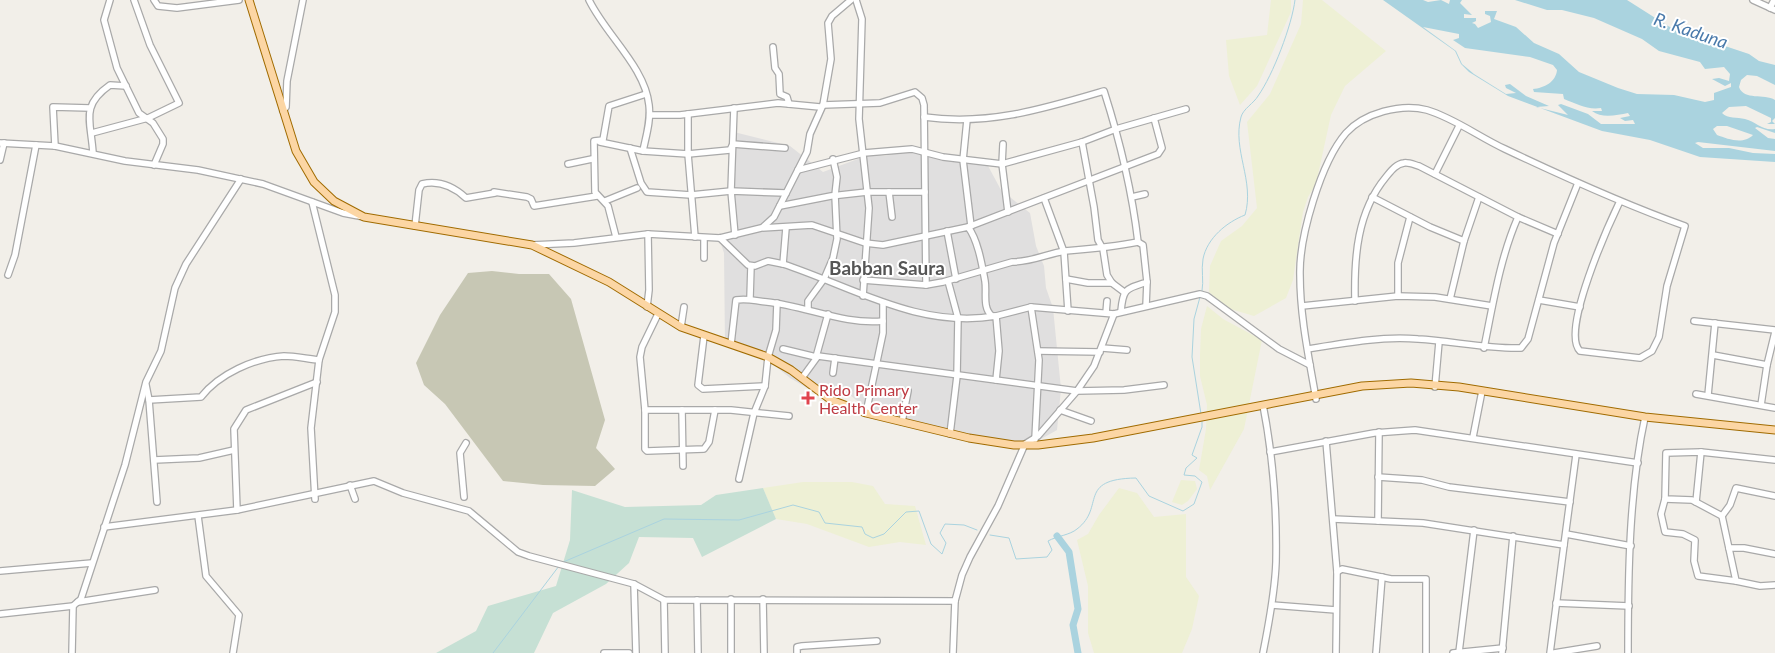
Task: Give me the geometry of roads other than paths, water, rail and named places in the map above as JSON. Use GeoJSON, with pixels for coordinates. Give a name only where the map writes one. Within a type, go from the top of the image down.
{"type":"FeatureCollection","features":[{"type":"Feature","properties":{"kind":"main road"},"geometry":{"type":"LineString","coordinates":[[249,0],[296,151],[314,182],[334,200],[364,217],[532,245],[609,282],[680,328],[768,357],[802,378],[832,400],[866,413],[991,442],[1041,447],[1071,445],[1316,397],[1377,388],[1435,386],[1644,418],[1775,432]]}},
{"type":"Feature","properties":{"kind":"street"},"geometry":{"type":"LineString","coordinates":[[110,0],[105,25],[117,68],[140,113],[148,118],[163,139],[163,144],[154,166]]}},
{"type":"Feature","properties":{"kind":"street"},"geometry":{"type":"LineString","coordinates":[[92,133],[148,118],[178,106],[179,102],[167,83],[150,45],[134,0]]}},
{"type":"Feature","properties":{"kind":"street"},"geometry":{"type":"LineString","coordinates":[[154,0],[158,6],[177,8],[239,0]]}},
{"type":"Feature","properties":{"kind":"street"},"geometry":{"type":"LineString","coordinates":[[283,111],[286,106],[287,81],[303,0]]}},
{"type":"Feature","properties":{"kind":"street"},"geometry":{"type":"LineString","coordinates":[[589,0],[606,30],[635,66],[646,94],[650,115],[643,151]]}},
{"type":"Feature","properties":{"kind":"street"},"geometry":{"type":"LineString","coordinates":[[769,226],[807,152],[810,134],[821,106],[831,59],[828,23],[832,16],[851,0]]}},
{"type":"Feature","properties":{"kind":"street"},"geometry":{"type":"LineString","coordinates":[[856,0],[862,19],[860,134],[864,153],[868,224],[865,243],[863,296]]}},
{"type":"Feature","properties":{"kind":"street"},"geometry":{"type":"LineString","coordinates":[[1752,0],[1772,9],[1774,0]]}},
{"type":"Feature","properties":{"kind":"street"},"geometry":{"type":"LineString","coordinates":[[773,47],[775,68],[779,74],[780,94],[787,97],[789,104]]}},
{"type":"Feature","properties":{"kind":"street"},"geometry":{"type":"LineString","coordinates":[[93,154],[90,108],[93,99],[110,85],[126,86]]}},
{"type":"Feature","properties":{"kind":"street"},"geometry":{"type":"LineString","coordinates":[[924,117],[967,120],[1016,115],[1104,91],[1126,167],[1138,242]]}},
{"type":"Feature","properties":{"kind":"street"},"geometry":{"type":"LineString","coordinates":[[650,115],[688,114],[778,103],[821,106],[860,105],[880,103],[915,92],[922,98],[924,117],[926,284]]}},
{"type":"Feature","properties":{"kind":"street"},"geometry":{"type":"LineString","coordinates":[[594,141],[603,140],[609,106],[646,94]]}},
{"type":"Feature","properties":{"kind":"street"},"geometry":{"type":"LineString","coordinates":[[55,146],[53,107],[90,108]]}},
{"type":"Feature","properties":{"kind":"street"},"geometry":{"type":"LineString","coordinates":[[734,108],[731,190],[735,234]]}},
{"type":"Feature","properties":{"kind":"street"},"geometry":{"type":"LineString","coordinates":[[798,170],[864,153],[912,149],[963,160],[1002,164],[1082,142],[1116,129],[1186,109]]}},
{"type":"Feature","properties":{"kind":"street"},"geometry":{"type":"LineString","coordinates":[[1316,397],[1302,306],[1300,274],[1307,221],[1332,157],[1346,133],[1362,121],[1394,109],[1427,110],[1578,183],[1685,226],[1667,286],[1659,337],[1652,351],[1640,358],[1580,352],[1576,341],[1580,307],[1593,263],[1620,201]]}},
{"type":"Feature","properties":{"kind":"street"},"geometry":{"type":"LineString","coordinates":[[688,114],[688,154],[695,237]]}},
{"type":"Feature","properties":{"kind":"street"},"geometry":{"type":"LineString","coordinates":[[532,245],[648,234],[720,238],[769,226],[786,228],[812,225],[836,231],[865,243],[896,244],[969,227],[1161,152],[1154,118]]}},
{"type":"Feature","properties":{"kind":"street"},"geometry":{"type":"LineString","coordinates":[[967,120],[963,160],[969,227],[983,271],[986,307],[988,313],[996,316]]}},
{"type":"Feature","properties":{"kind":"street"},"geometry":{"type":"LineString","coordinates":[[1434,174],[1459,126]]}},
{"type":"Feature","properties":{"kind":"street"},"geometry":{"type":"LineString","coordinates":[[594,141],[643,151],[688,154],[730,150],[733,144]]}},
{"type":"Feature","properties":{"kind":"street"},"geometry":{"type":"LineString","coordinates":[[594,141],[592,159],[597,196]]}},
{"type":"Feature","properties":{"kind":"street"},"geometry":{"type":"LineString","coordinates":[[1082,142],[1098,240],[1103,249],[1107,275],[1112,283],[1124,292]]}},
{"type":"Feature","properties":{"kind":"street"},"geometry":{"type":"LineString","coordinates":[[0,160],[2,143],[55,146],[154,166],[198,170],[263,184],[343,213],[364,217]]}},
{"type":"Feature","properties":{"kind":"street"},"geometry":{"type":"LineString","coordinates":[[733,144],[785,148]]}},
{"type":"Feature","properties":{"kind":"street"},"geometry":{"type":"LineString","coordinates":[[1003,144],[1002,164],[1008,212]]}},
{"type":"Feature","properties":{"kind":"street"},"geometry":{"type":"LineString","coordinates":[[8,275],[15,255],[36,145]]}},
{"type":"Feature","properties":{"kind":"street"},"geometry":{"type":"LineString","coordinates":[[630,148],[641,183],[648,192],[691,195],[731,190],[786,193]]}},
{"type":"Feature","properties":{"kind":"street"},"geometry":{"type":"LineString","coordinates":[[568,164],[592,159]]}},
{"type":"Feature","properties":{"kind":"street"},"geometry":{"type":"LineString","coordinates":[[808,308],[808,301],[824,279],[833,258],[837,239],[835,195],[837,177],[833,160]]}},
{"type":"Feature","properties":{"kind":"street"},"geometry":{"type":"LineString","coordinates":[[1355,301],[1355,266],[1359,233],[1372,197],[1394,167],[1405,163],[1419,166],[1518,217],[1558,234]]}},
{"type":"Feature","properties":{"kind":"street"},"geometry":{"type":"LineString","coordinates":[[72,653],[75,604],[92,563],[125,465],[146,382],[161,351],[178,279],[241,179]]}},
{"type":"Feature","properties":{"kind":"street"},"geometry":{"type":"LineString","coordinates":[[415,226],[418,190],[422,184],[431,182],[454,187],[466,198],[495,192],[526,197],[531,200],[534,206],[597,196],[605,201],[616,238]]}},
{"type":"Feature","properties":{"kind":"street"},"geometry":{"type":"LineString","coordinates":[[1308,349],[1392,338],[1484,348],[1521,348],[1525,345],[1558,234],[1578,183]]}},
{"type":"Feature","properties":{"kind":"street"},"geometry":{"type":"LineString","coordinates":[[605,201],[637,188]]}},
{"type":"Feature","properties":{"kind":"street"},"geometry":{"type":"LineString","coordinates":[[780,206],[835,195],[867,192],[925,192]]}},
{"type":"Feature","properties":{"kind":"street"},"geometry":{"type":"LineString","coordinates":[[889,192],[892,217]]}},
{"type":"Feature","properties":{"kind":"street"},"geometry":{"type":"LineString","coordinates":[[1132,197],[1145,194]]}},
{"type":"Feature","properties":{"kind":"street"},"geometry":{"type":"LineString","coordinates":[[1372,197],[1410,217],[1464,240]]}},
{"type":"Feature","properties":{"kind":"street"},"geometry":{"type":"LineString","coordinates":[[1450,299],[1464,240],[1479,197]]}},
{"type":"Feature","properties":{"kind":"street"},"geometry":{"type":"LineString","coordinates":[[1044,198],[1064,252],[1068,311]]}},
{"type":"Feature","properties":{"kind":"street"},"geometry":{"type":"LineString","coordinates":[[312,202],[335,295],[335,312],[319,360],[318,382],[311,428],[315,496]]}},
{"type":"Feature","properties":{"kind":"street"},"geometry":{"type":"LineString","coordinates":[[1398,296],[1398,263],[1410,217]]}},
{"type":"Feature","properties":{"kind":"street"},"geometry":{"type":"LineString","coordinates":[[1484,348],[1492,306],[1509,238],[1518,217]]}},
{"type":"Feature","properties":{"kind":"street"},"geometry":{"type":"LineString","coordinates":[[783,264],[786,228]]}},
{"type":"Feature","properties":{"kind":"street"},"geometry":{"type":"LineString","coordinates":[[946,231],[956,279]]}},
{"type":"Feature","properties":{"kind":"street"},"geometry":{"type":"LineString","coordinates":[[647,307],[649,290],[648,234]]}},
{"type":"Feature","properties":{"kind":"street"},"geometry":{"type":"LineString","coordinates":[[704,238],[704,258]]}},
{"type":"Feature","properties":{"kind":"street"},"geometry":{"type":"LineString","coordinates":[[720,238],[744,263],[751,266],[768,261],[783,264],[863,296],[913,313],[982,319],[1031,307],[1114,314],[1200,294],[1207,296],[1279,349],[1310,365]]}},
{"type":"Feature","properties":{"kind":"street"},"geometry":{"type":"LineString","coordinates":[[863,280],[926,284],[948,281],[1012,262],[1064,252],[1103,249],[1138,242],[1143,245],[1147,282],[1146,306]]}},
{"type":"Feature","properties":{"kind":"street"},"geometry":{"type":"LineString","coordinates":[[750,298],[751,266]]}},
{"type":"Feature","properties":{"kind":"street"},"geometry":{"type":"LineString","coordinates":[[1066,279],[1088,283],[1112,283]]}},
{"type":"Feature","properties":{"kind":"street"},"geometry":{"type":"LineString","coordinates":[[948,281],[958,318],[957,376],[950,434]]}},
{"type":"Feature","properties":{"kind":"street"},"geometry":{"type":"LineString","coordinates":[[1121,311],[1126,289],[1147,282]]}},
{"type":"Feature","properties":{"kind":"street"},"geometry":{"type":"LineString","coordinates":[[1302,306],[1398,296],[1450,299],[1492,306]]}},
{"type":"Feature","properties":{"kind":"street"},"geometry":{"type":"LineString","coordinates":[[731,344],[736,300],[750,298],[808,308],[861,322],[882,321]]}},
{"type":"Feature","properties":{"kind":"street"},"geometry":{"type":"LineString","coordinates":[[1539,300],[1580,307]]}},
{"type":"Feature","properties":{"kind":"street"},"geometry":{"type":"LineString","coordinates":[[1106,313],[1107,301]]}},
{"type":"Feature","properties":{"kind":"street"},"geometry":{"type":"LineString","coordinates":[[739,479],[754,413],[764,386],[768,357],[776,330],[778,303]]}},
{"type":"Feature","properties":{"kind":"street"},"geometry":{"type":"LineString","coordinates":[[866,413],[883,333],[883,303]]}},
{"type":"Feature","properties":{"kind":"street"},"geometry":{"type":"LineString","coordinates":[[1031,307],[1038,351],[1035,439]]}},
{"type":"Feature","properties":{"kind":"street"},"geometry":{"type":"LineString","coordinates":[[680,328],[684,308]]}},
{"type":"Feature","properties":{"kind":"street"},"geometry":{"type":"LineString","coordinates":[[658,314],[642,347],[640,357],[645,410],[644,440],[647,451],[704,449],[708,442],[715,410]]}},
{"type":"Feature","properties":{"kind":"street"},"geometry":{"type":"LineString","coordinates":[[802,378],[816,357],[828,314]]}},
{"type":"Feature","properties":{"kind":"street"},"geometry":{"type":"LineString","coordinates":[[953,653],[955,601],[962,575],[970,557],[998,506],[1025,444],[1035,439],[1077,391],[1101,350],[1114,314]]}},
{"type":"Feature","properties":{"kind":"street"},"geometry":{"type":"LineString","coordinates":[[996,316],[999,350],[996,380]]}},
{"type":"Feature","properties":{"kind":"street"},"geometry":{"type":"LineString","coordinates":[[1694,321],[1775,331],[1761,405]]}},
{"type":"Feature","properties":{"kind":"street"},"geometry":{"type":"LineString","coordinates":[[1708,395],[1715,324]]}},
{"type":"Feature","properties":{"kind":"street"},"geometry":{"type":"LineString","coordinates":[[704,336],[698,385],[703,388],[764,386]]}},
{"type":"Feature","properties":{"kind":"street"},"geometry":{"type":"LineString","coordinates":[[1435,386],[1439,342]]}},
{"type":"Feature","properties":{"kind":"street"},"geometry":{"type":"LineString","coordinates":[[783,349],[816,357],[835,358],[957,376],[1038,384],[1077,391],[1124,390],[1164,384]]}},
{"type":"Feature","properties":{"kind":"street"},"geometry":{"type":"LineString","coordinates":[[1038,351],[1127,350]]}},
{"type":"Feature","properties":{"kind":"street"},"geometry":{"type":"LineString","coordinates":[[1713,354],[1767,366]]}},
{"type":"Feature","properties":{"kind":"street"},"geometry":{"type":"LineString","coordinates":[[149,400],[201,397],[218,379],[271,358],[285,356],[319,360]]}},
{"type":"Feature","properties":{"kind":"street"},"geometry":{"type":"LineString","coordinates":[[833,373],[835,358]]}},
{"type":"Feature","properties":{"kind":"street"},"geometry":{"type":"LineString","coordinates":[[146,382],[157,502]]}},
{"type":"Feature","properties":{"kind":"street"},"geometry":{"type":"LineString","coordinates":[[237,510],[234,429],[246,410],[318,382]]}},
{"type":"Feature","properties":{"kind":"street"},"geometry":{"type":"LineString","coordinates":[[902,422],[908,391]]}},
{"type":"Feature","properties":{"kind":"street"},"geometry":{"type":"LineString","coordinates":[[1473,437],[1482,392]]}},
{"type":"Feature","properties":{"kind":"street"},"geometry":{"type":"LineString","coordinates":[[1696,394],[1775,408]]}},
{"type":"Feature","properties":{"kind":"street"},"geometry":{"type":"LineString","coordinates":[[1263,407],[1270,452],[1275,510],[1276,563],[1272,605],[1263,653]]}},
{"type":"Feature","properties":{"kind":"street"},"geometry":{"type":"LineString","coordinates":[[645,410],[715,410],[789,416]]}},
{"type":"Feature","properties":{"kind":"street"},"geometry":{"type":"LineString","coordinates":[[682,410],[683,466]]}},
{"type":"Feature","properties":{"kind":"street"},"geometry":{"type":"LineString","coordinates":[[1060,410],[1091,421]]}},
{"type":"Feature","properties":{"kind":"street"},"geometry":{"type":"LineString","coordinates":[[1628,653],[1631,546],[1644,418]]}},
{"type":"Feature","properties":{"kind":"street"},"geometry":{"type":"LineString","coordinates":[[1270,452],[1379,432],[1415,430],[1473,437],[1576,455],[1638,463]]}},
{"type":"Feature","properties":{"kind":"street"},"geometry":{"type":"LineString","coordinates":[[1378,521],[1379,432]]}},
{"type":"Feature","properties":{"kind":"street"},"geometry":{"type":"LineString","coordinates":[[1326,441],[1337,572],[1336,653]]}},
{"type":"Feature","properties":{"kind":"street"},"geometry":{"type":"LineString","coordinates":[[464,497],[460,458],[466,443]]}},
{"type":"Feature","properties":{"kind":"street"},"geometry":{"type":"LineString","coordinates":[[154,460],[200,458],[234,450]]}},
{"type":"Feature","properties":{"kind":"street"},"geometry":{"type":"LineString","coordinates":[[1775,460],[1701,452],[1666,453],[1665,499],[1661,514],[1665,532],[1683,534],[1694,540],[1694,561],[1698,576],[1760,586],[1775,585]]}},
{"type":"Feature","properties":{"kind":"street"},"geometry":{"type":"LineString","coordinates":[[1696,502],[1701,452]]}},
{"type":"Feature","properties":{"kind":"street"},"geometry":{"type":"LineString","coordinates":[[1550,653],[1576,455]]}},
{"type":"Feature","properties":{"kind":"street"},"geometry":{"type":"LineString","coordinates":[[1378,477],[1422,480],[1449,487],[1570,502]]}},
{"type":"Feature","properties":{"kind":"street"},"geometry":{"type":"LineString","coordinates":[[104,527],[237,510],[315,496],[370,481],[381,482],[403,493],[469,511],[518,552],[634,584],[664,600],[955,601]]}},
{"type":"Feature","properties":{"kind":"street"},"geometry":{"type":"LineString","coordinates":[[350,485],[355,498]]}},
{"type":"Feature","properties":{"kind":"street"},"geometry":{"type":"LineString","coordinates":[[1736,581],[1722,516],[1730,505],[1736,488],[1775,496]]}},
{"type":"Feature","properties":{"kind":"street"},"geometry":{"type":"LineString","coordinates":[[1665,499],[1696,502],[1722,516]]}},
{"type":"Feature","properties":{"kind":"street"},"geometry":{"type":"LineString","coordinates":[[198,516],[206,576],[239,615],[234,653]]}},
{"type":"Feature","properties":{"kind":"street"},"geometry":{"type":"LineString","coordinates":[[1333,519],[1423,523],[1513,536],[1564,546]]}},
{"type":"Feature","properties":{"kind":"street"},"geometry":{"type":"LineString","coordinates":[[1474,530],[1456,653],[1502,650],[1513,536]]}},
{"type":"Feature","properties":{"kind":"street"},"geometry":{"type":"LineString","coordinates":[[1566,534],[1631,546]]}},
{"type":"Feature","properties":{"kind":"street"},"geometry":{"type":"LineString","coordinates":[[1729,548],[1744,548],[1775,554]]}},
{"type":"Feature","properties":{"kind":"street"},"geometry":{"type":"LineString","coordinates":[[0,571],[40,566],[92,563]]}},
{"type":"Feature","properties":{"kind":"street"},"geometry":{"type":"LineString","coordinates":[[1337,572],[1342,569],[1382,577],[1426,579],[1426,653]]}},
{"type":"Feature","properties":{"kind":"street"},"geometry":{"type":"LineString","coordinates":[[1376,653],[1382,577]]}},
{"type":"Feature","properties":{"kind":"street"},"geometry":{"type":"LineString","coordinates":[[634,584],[636,653]]}},
{"type":"Feature","properties":{"kind":"street"},"geometry":{"type":"LineString","coordinates":[[0,614],[75,604],[155,590]]}},
{"type":"Feature","properties":{"kind":"street"},"geometry":{"type":"LineString","coordinates":[[731,599],[731,653]]}},
{"type":"Feature","properties":{"kind":"street"},"geometry":{"type":"LineString","coordinates":[[763,599],[764,653]]}},
{"type":"Feature","properties":{"kind":"street"},"geometry":{"type":"LineString","coordinates":[[664,600],[665,653]]}},
{"type":"Feature","properties":{"kind":"street"},"geometry":{"type":"LineString","coordinates":[[697,600],[698,653]]}},
{"type":"Feature","properties":{"kind":"street"},"geometry":{"type":"LineString","coordinates":[[1556,603],[1629,606]]}},
{"type":"Feature","properties":{"kind":"street"},"geometry":{"type":"LineString","coordinates":[[1272,605],[1336,610]]}},
{"type":"Feature","properties":{"kind":"street"},"geometry":{"type":"LineString","coordinates":[[797,653],[797,647],[802,646],[877,641]]}},
{"type":"Feature","properties":{"kind":"street"},"geometry":{"type":"LineString","coordinates":[[1554,653],[1597,646]]}},
{"type":"Feature","properties":{"kind":"street"},"geometry":{"type":"LineString","coordinates":[[604,653],[629,653]]}},
{"type":"Feature","properties":{"kind":"water"},"geometry":{"type":"Polygon","coordinates":[[[1383,0],[1423,0],[1428,2],[1441,0],[1449,4],[1450,0],[1462,0],[1460,3],[1472,15],[1464,14],[1464,18],[1476,18],[1476,21],[1472,23],[1478,28],[1491,22],[1490,16],[1485,14],[1485,11],[1497,11],[1494,19],[1516,27],[1534,43],[1559,54],[1579,72],[1637,94],[1674,95],[1705,102],[1714,100],[1714,93],[1731,87],[1731,83],[1725,86],[1712,79],[1719,78],[1729,81],[1730,74],[1724,67],[1705,69],[1700,62],[1659,51],[1642,39],[1594,18],[1562,10],[1547,10],[1515,0],[1627,0],[1668,26],[1683,33],[1706,42],[1716,43],[1749,54],[1759,61],[1775,65],[1775,85],[1757,76],[1747,75],[1741,80],[1739,87],[1745,94],[1775,100],[1775,118],[1772,121],[1775,124],[1767,124],[1771,122],[1771,118],[1746,106],[1729,107],[1722,113],[1730,117],[1749,120],[1763,128],[1775,129],[1775,133],[1755,128],[1768,138],[1775,139],[1775,151],[1695,143],[1703,148],[1729,148],[1753,153],[1775,154],[1775,162],[1700,157],[1650,140],[1602,131],[1541,108],[1568,115],[1558,105],[1561,104],[1588,114],[1601,124],[1635,124],[1633,120],[1625,121],[1620,118],[1630,116],[1628,113],[1610,116],[1600,115],[1592,111],[1602,111],[1601,108],[1578,105],[1564,99],[1563,94],[1534,92],[1533,89],[1545,86],[1552,81],[1557,70],[1553,65],[1530,57],[1465,48],[1453,40],[1459,38],[1459,34],[1423,27],[1456,51],[1462,64],[1474,74],[1506,94],[1516,93],[1506,88],[1505,85],[1510,84],[1526,96],[1549,106],[1537,107],[1508,96],[1469,72],[1461,64],[1455,51],[1383,0]],[[1717,126],[1713,129],[1717,135],[1731,139],[1745,140],[1753,135],[1727,126],[1717,126]]]}},
{"type":"Feature","properties":{"kind":"waterway"},"geometry":{"type":"LineString","coordinates":[[1202,291],[1202,267],[1205,251],[1213,238],[1225,226],[1245,215],[1247,190],[1239,141],[1241,117],[1258,96],[1270,76],[1286,36],[1295,0]]}},
{"type":"Feature","properties":{"kind":"waterway"},"geometry":{"type":"LineString","coordinates":[[1200,297],[1194,319],[1192,357],[1201,414]]}},
{"type":"Feature","properties":{"kind":"waterway"},"geometry":{"type":"LineString","coordinates":[[990,535],[1009,538],[1016,559],[1047,557],[1052,550],[1048,541],[1077,529],[1090,512],[1099,489],[1106,483],[1117,480],[1136,478],[1149,496],[1183,511],[1194,504],[1202,482],[1195,476],[1184,475],[1186,468],[1197,458],[1192,455],[1202,427],[1202,421]]}},
{"type":"Feature","properties":{"kind":"waterway"},"geometry":{"type":"LineString","coordinates":[[561,563],[664,519],[739,520],[793,505],[819,512],[825,523],[862,527],[865,534],[873,538],[884,534],[906,512],[919,511],[931,544],[942,554],[946,543],[940,533],[945,524],[964,525],[977,530]]}},
{"type":"Feature","properties":{"kind":"waterway"},"geometry":{"type":"LineString","coordinates":[[1057,536],[1069,552],[1078,609],[1073,625],[1078,653]]}},
{"type":"Feature","properties":{"kind":"waterway"},"geometry":{"type":"LineString","coordinates":[[493,653],[559,566]]}},
{"type":"Feature","properties":{"kind":"place","name":"Rido Primary Health Center"},"geometry":{"type":"Point","coordinates":[808,398]}},
{"type":"Feature","properties":{"kind":"district","name":"Babban Saura"},"geometry":{"type":"Point","coordinates":[887,267]}},
{"type":"Feature","properties":{"kind":"water label","name":"R. Kaduna"},"geometry":{"type":"Point","coordinates":[1691,30]}}]}
